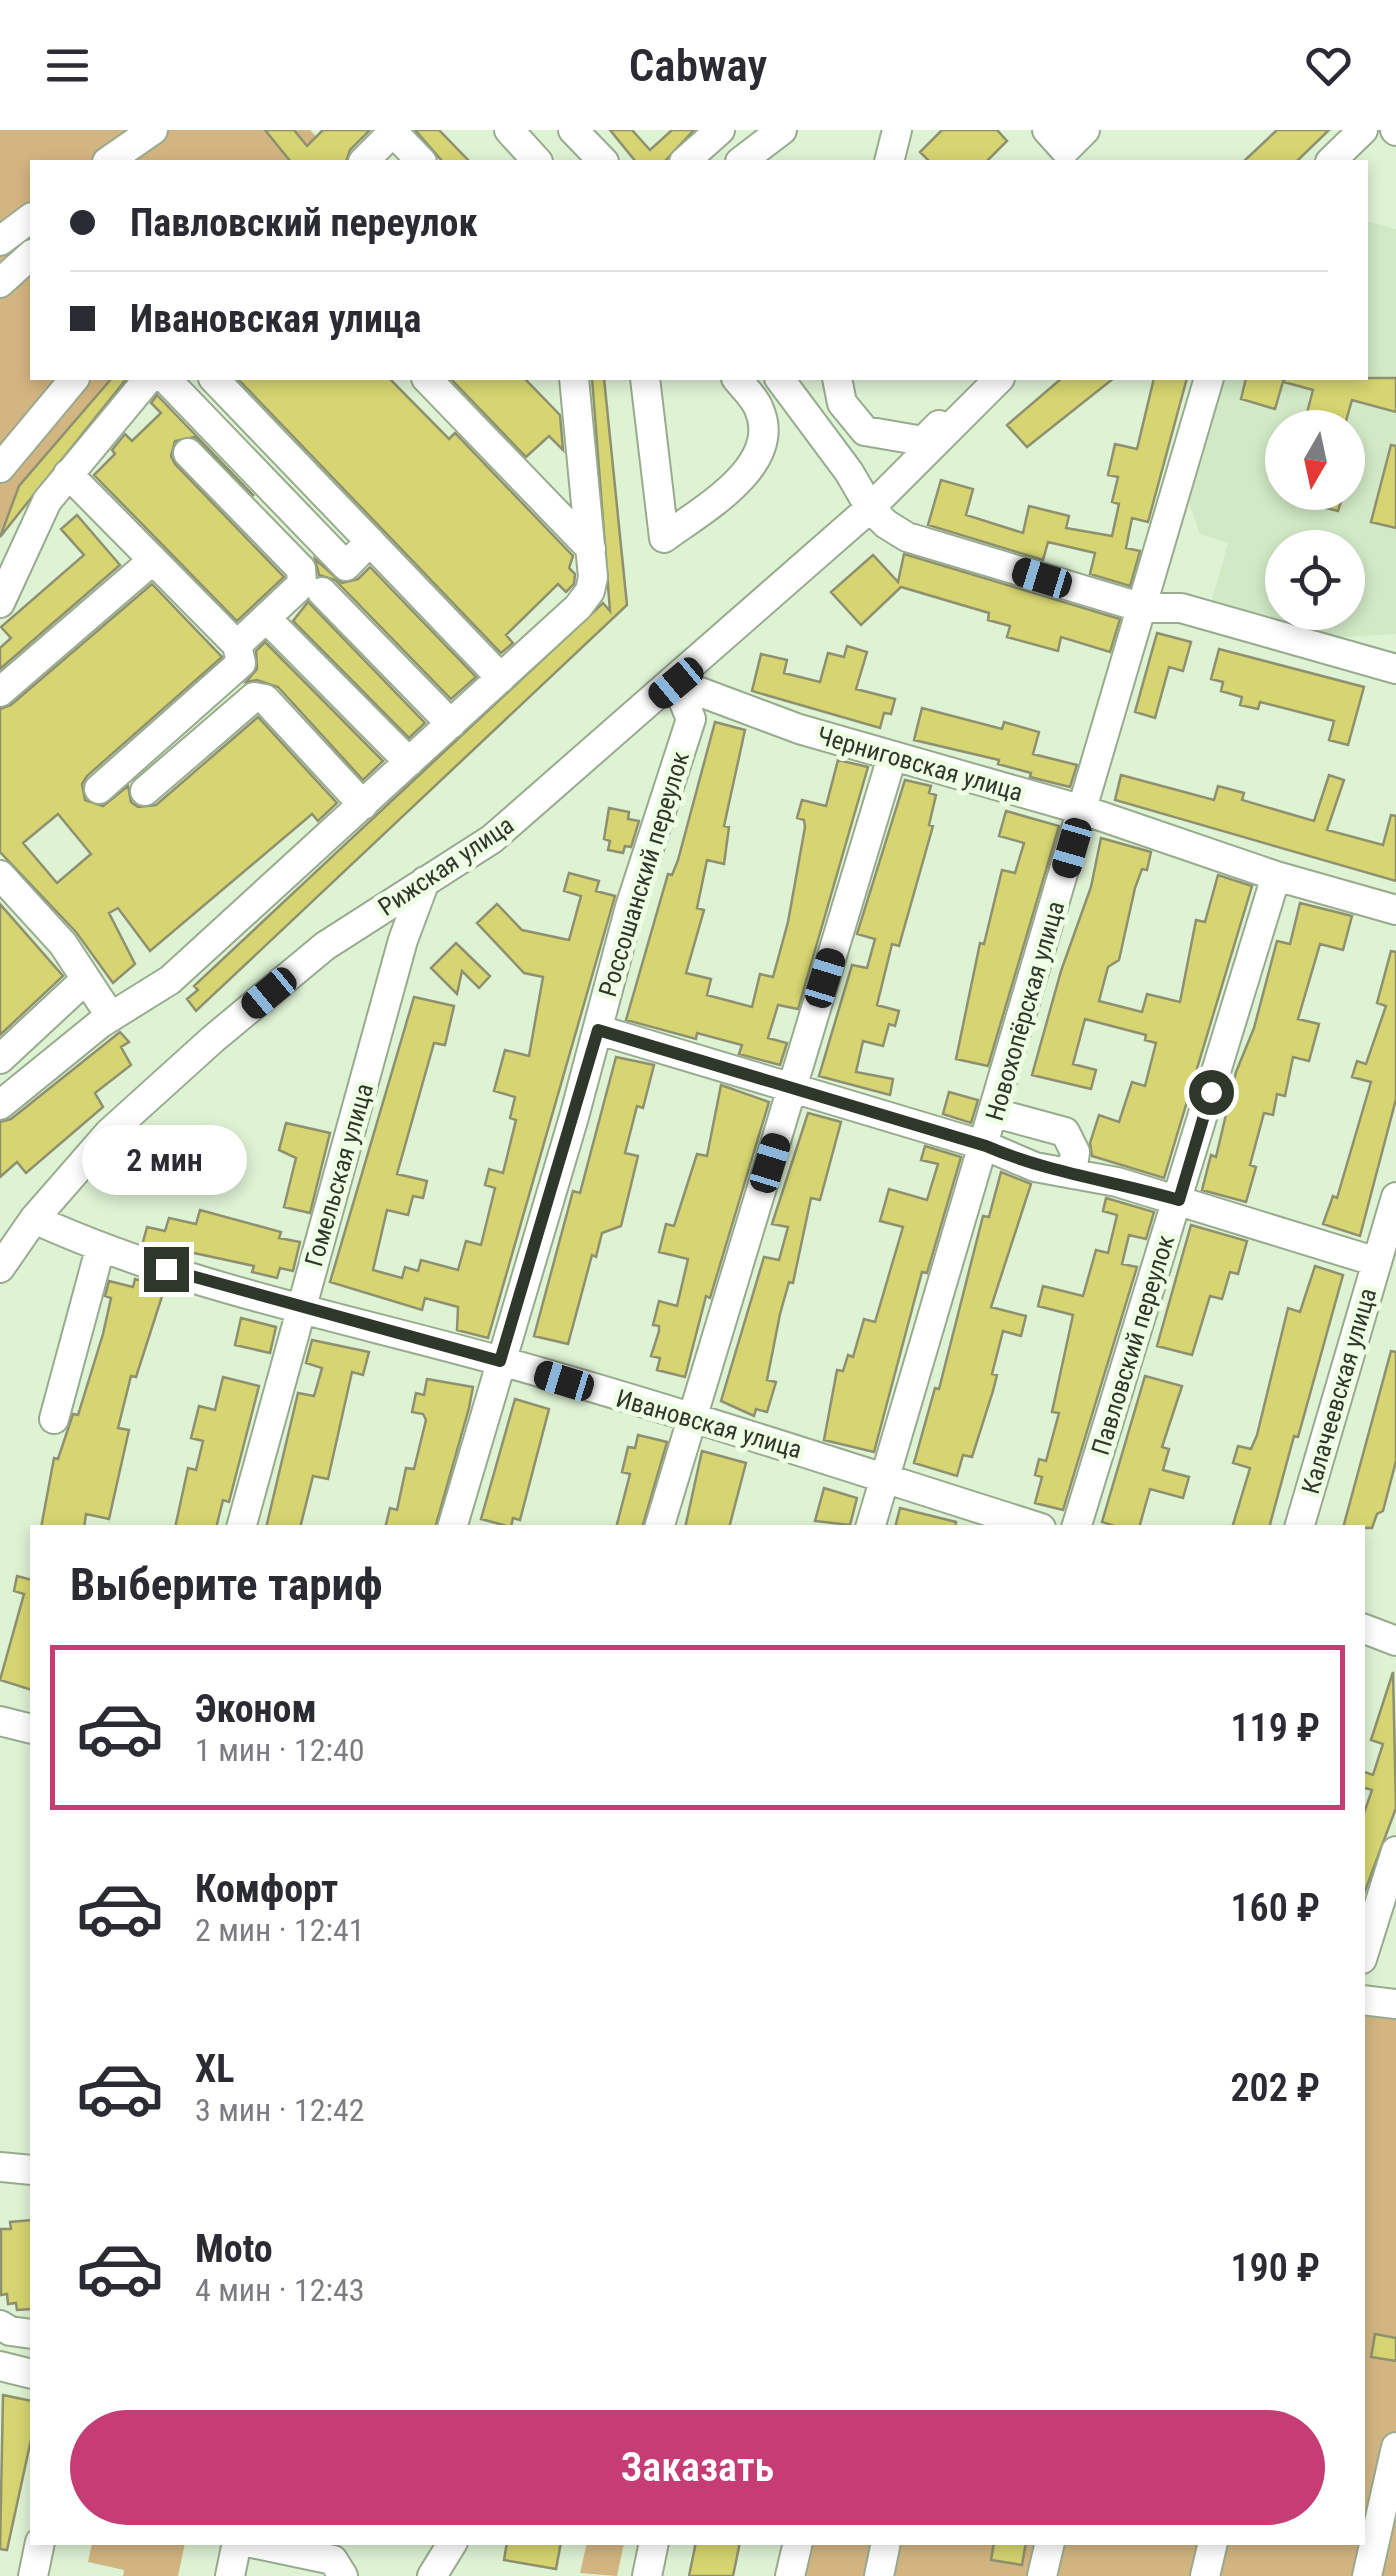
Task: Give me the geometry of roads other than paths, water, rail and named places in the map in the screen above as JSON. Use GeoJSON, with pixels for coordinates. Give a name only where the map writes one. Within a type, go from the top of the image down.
{"type":"FeatureCollection","features":[{"type":"Feature","properties":{"kind":"street"},"geometry":{"type":"LineString","coordinates":[[509,130],[536,160]]}},
{"type":"Feature","properties":{"kind":"street"},"geometry":{"type":"LineString","coordinates":[[573,130],[602,160]]}},
{"type":"Feature","properties":{"kind":"street"},"geometry":{"type":"LineString","coordinates":[[686,160],[720,130]]}},
{"type":"Feature","properties":{"kind":"street"},"geometry":{"type":"LineString","coordinates":[[743,160],[782,130]]}},
{"type":"Feature","properties":{"kind":"street"},"geometry":{"type":"LineString","coordinates":[[890,160],[897,130]]}},
{"type":"Feature","properties":{"kind":"street"},"geometry":{"type":"LineString","coordinates":[[1332,160],[1363,130]]}},
{"type":"Feature","properties":{"kind":"street"},"geometry":{"type":"LineString","coordinates":[[109,160],[144,131]]}},
{"type":"Feature","properties":{"kind":"street"},"geometry":{"type":"LineString","coordinates":[[133,160],[144,131]]}},
{"type":"Feature","properties":{"kind":"street"},"geometry":{"type":"LineString","coordinates":[[364,160],[394,131],[420,160]]}},
{"type":"Feature","properties":{"kind":"street"},"geometry":{"type":"LineString","coordinates":[[0,241],[30,218]]}},
{"type":"Feature","properties":{"kind":"street"},"geometry":{"type":"LineString","coordinates":[[0,283],[30,256]]}},
{"type":"Feature","properties":{"kind":"street"},"geometry":{"type":"LineString","coordinates":[[0,468],[74,380]]}},
{"type":"Feature","properties":{"kind":"street"},"geometry":{"type":"LineString","coordinates":[[0,603],[47,501],[147,380]]}},
{"type":"Feature","properties":{"kind":"street"},"geometry":{"type":"LineString","coordinates":[[168,380],[346,566],[370,541]]}},
{"type":"Feature","properties":{"kind":"street"},"geometry":{"type":"LineString","coordinates":[[216,380],[500,678]]}},
{"type":"Feature","properties":{"kind":"street"},"geometry":{"type":"LineString","coordinates":[[428,380],[591,549]]}},
{"type":"Feature","properties":{"kind":"street"},"geometry":{"type":"LineString","coordinates":[[0,1105],[111,1017],[170,980],[451,724],[590,591],[591,549],[574,380]]}},
{"type":"Feature","properties":{"kind":"street"},"geometry":{"type":"LineString","coordinates":[[645,380],[664,538],[741,481],[760,452],[761,411],[738,380]]}},
{"type":"Feature","properties":{"kind":"street"},"geometry":{"type":"LineString","coordinates":[[781,380],[850,472],[870,508],[907,537],[1144,608],[1181,608],[1396,669]]}},
{"type":"Feature","properties":{"kind":"street"},"geometry":{"type":"LineString","coordinates":[[837,380],[842,403],[865,432],[922,440],[985,380]]}},
{"type":"Feature","properties":{"kind":"street","name":"Рижская улица"},"geometry":{"type":"LineString","coordinates":[[0,1268],[34,1218],[110,1133],[213,1040],[324,946],[492,839],[676,683],[870,508],[998,380]]}},
{"type":"Feature","properties":{"kind":"street","name":"Новохопёрская улица"},"geometry":{"type":"LineString","coordinates":[[871,1525],[996,1113],[1208,380]]}},
{"type":"Feature","properties":{"kind":"street"},"geometry":{"type":"LineString","coordinates":[[188,453],[301,569],[302,584],[237,645]]}},
{"type":"Feature","properties":{"kind":"street"},"geometry":{"type":"LineString","coordinates":[[68,474],[237,645],[241,662],[100,789]]}},
{"type":"Feature","properties":{"kind":"street"},"geometry":{"type":"LineString","coordinates":[[0,692],[153,560]]}},
{"type":"Feature","properties":{"kind":"street"},"geometry":{"type":"LineString","coordinates":[[322,592],[451,724]]}},
{"type":"Feature","properties":{"kind":"street"},"geometry":{"type":"LineString","coordinates":[[266,618],[409,762]]}},
{"type":"Feature","properties":{"kind":"street","name":"Черниговская улица"},"geometry":{"type":"LineString","coordinates":[[676,683],[799,729],[1083,810],[1276,876],[1396,910]]}},
{"type":"Feature","properties":{"kind":"street","name":"Россошанский переулок"},"geometry":{"type":"LineString","coordinates":[[453,1525],[598,1030],[630,907],[691,719],[676,683]]}},
{"type":"Feature","properties":{"kind":"street"},"geometry":{"type":"LineString","coordinates":[[145,791],[254,698],[264,700],[363,804]]}},
{"type":"Feature","properties":{"kind":"street"},"geometry":{"type":"LineString","coordinates":[[660,1525],[892,756]]}},
{"type":"Feature","properties":{"kind":"street","name":"Павловский переулок"},"geometry":{"type":"LineString","coordinates":[[1077,1525],[1276,876]]}},
{"type":"Feature","properties":{"kind":"street","name":"Гомельская улица"},"geometry":{"type":"LineString","coordinates":[[242,1525],[403,940],[425,881]]}},
{"type":"Feature","properties":{"kind":"street"},"geometry":{"type":"LineString","coordinates":[[4,889],[62,944],[111,1017]]}},
{"type":"Feature","properties":{"kind":"street"},"geometry":{"type":"LineString","coordinates":[[0,1059],[86,979]]}},
{"type":"Feature","properties":{"kind":"street"},"geometry":{"type":"LineString","coordinates":[[598,1030],[986,1146],[1035,1167],[1179,1200],[1377,1262]]}},
{"type":"Feature","properties":{"kind":"street"},"geometry":{"type":"LineString","coordinates":[[996,1113],[1065,1132],[1075,1152],[1072,1174]]}},
{"type":"Feature","properties":{"kind":"street","name":"Калачеевская улица"},"geometry":{"type":"LineString","coordinates":[[1300,1525],[1396,1197]]}},
{"type":"Feature","properties":{"kind":"street","name":"Ивановская улица"},"geometry":{"type":"LineString","coordinates":[[34,1218],[100,1249],[299,1308],[500,1361],[1031,1525]]}},
{"type":"Feature","properties":{"kind":"street"},"geometry":{"type":"LineString","coordinates":[[54,1419],[100,1249]]}},
{"type":"Feature","properties":{"kind":"street"},"geometry":{"type":"LineString","coordinates":[[1365,1629],[1396,1641]]}},
{"type":"Feature","properties":{"kind":"street"},"geometry":{"type":"LineString","coordinates":[[0,1721],[30,1728]]}},
{"type":"Feature","properties":{"kind":"street"},"geometry":{"type":"LineString","coordinates":[[1365,1949],[1396,1851]]}},
{"type":"Feature","properties":{"kind":"street"},"geometry":{"type":"LineString","coordinates":[[1365,2000],[1396,2004]]}},
{"type":"Feature","properties":{"kind":"street"},"geometry":{"type":"LineString","coordinates":[[0,2167],[30,2170]]}},
{"type":"Feature","properties":{"kind":"street"},"geometry":{"type":"LineString","coordinates":[[0,2325],[10,2332],[30,2334]]}},
{"type":"Feature","properties":{"kind":"street"},"geometry":{"type":"LineString","coordinates":[[1368,2576],[1396,2447]]}},
{"type":"Feature","properties":{"kind":"street"},"geometry":{"type":"LineString","coordinates":[[33,2576],[39,2545]]}},
{"type":"Feature","properties":{"kind":"street"},"geometry":{"type":"LineString","coordinates":[[230,2576],[237,2545]]}},
{"type":"Feature","properties":{"kind":"street"},"geometry":{"type":"LineString","coordinates":[[262,2545],[334,2560],[342,2576]]}},
{"type":"Feature","properties":{"kind":"street"},"geometry":{"type":"LineString","coordinates":[[432,2576],[451,2545]]}},
{"type":"Feature","properties":{"kind":"street"},"geometry":{"type":"LineString","coordinates":[[647,2576],[653,2545]]}},
{"type":"Feature","properties":{"kind":"street"},"geometry":{"type":"LineString","coordinates":[[790,2576],[797,2545]]}},
{"type":"Feature","properties":{"kind":"street"},"geometry":{"type":"LineString","coordinates":[[879,2576],[885,2545]]}},
{"type":"Feature","properties":{"kind":"street"},"geometry":{"type":"LineString","coordinates":[[1042,2576],[1049,2545]]}},
{"type":"Feature","properties":{"kind":"street"},"geometry":{"type":"LineString","coordinates":[[1205,2576],[1211,2545]]}}]}
